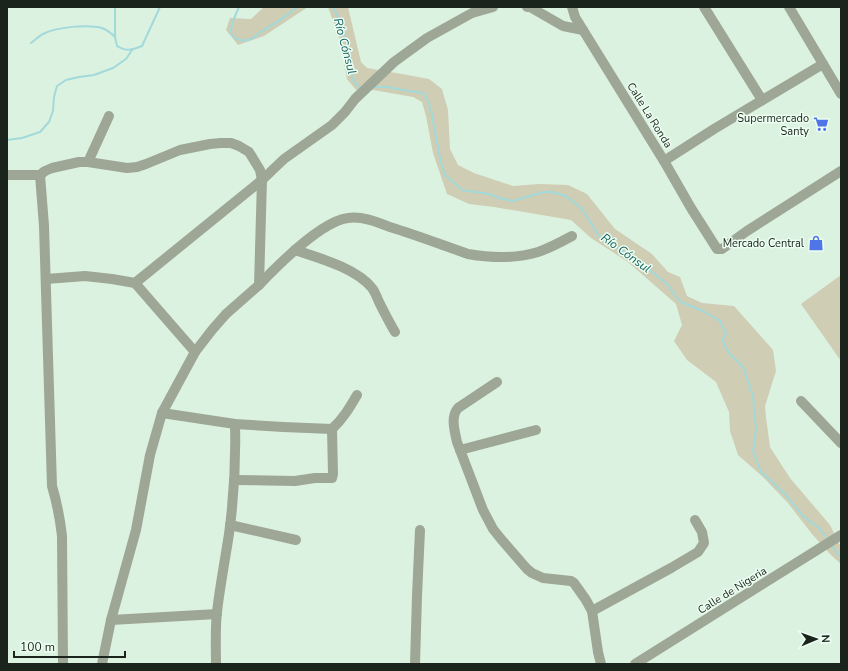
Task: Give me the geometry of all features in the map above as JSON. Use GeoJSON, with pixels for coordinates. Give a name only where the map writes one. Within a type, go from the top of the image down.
{"type":"FeatureCollection","features":[{"type":"Feature","properties":{"kind":"street"},"geometry":{"type":"LineString","coordinates":[[135,283],[262,180],[284,159],[332,125],[354,99],[394,62],[427,38],[472,13],[493,7]]}},
{"type":"Feature","properties":{"kind":"street"},"geometry":{"type":"LineString","coordinates":[[527,7],[530,7],[563,26],[583,30]]}},
{"type":"Feature","properties":{"kind":"street","name":"Calle La Ronda"},"geometry":{"type":"LineString","coordinates":[[572,7],[575,17],[717,249],[722,249],[747,231],[841,171]]}},
{"type":"Feature","properties":{"kind":"street"},"geometry":{"type":"LineString","coordinates":[[706,7],[762,100]]}},
{"type":"Feature","properties":{"kind":"street"},"geometry":{"type":"LineString","coordinates":[[789,7],[841,94]]}},
{"type":"Feature","properties":{"kind":"street"},"geometry":{"type":"LineString","coordinates":[[563,26],[575,17]]}},
{"type":"Feature","properties":{"kind":"street"},"geometry":{"type":"LineString","coordinates":[[664,161],[714,129],[823,64]]}},
{"type":"Feature","properties":{"kind":"street"},"geometry":{"type":"LineString","coordinates":[[88,162],[109,116]]}},
{"type":"Feature","properties":{"kind":"street"},"geometry":{"type":"LineString","coordinates":[[7,175],[40,175],[52,168],[72,163],[88,162],[127,168],[137,167],[180,150],[220,143],[231,143],[239,146],[249,152],[260,170],[262,180],[259,285]]}},
{"type":"Feature","properties":{"kind":"street"},"geometry":{"type":"LineString","coordinates":[[40,175],[44,226],[52,486],[60,517],[62,536],[63,664]]}},
{"type":"Feature","properties":{"kind":"street"},"geometry":{"type":"LineString","coordinates":[[102,664],[111,620],[136,530],[150,455],[162,413],[195,352],[226,314],[259,285],[274,268],[327,226],[334,222],[349,218],[357,218],[382,224],[461,252],[479,256],[509,257],[526,255],[549,248],[572,236]]}},
{"type":"Feature","properties":{"kind":"street"},"geometry":{"type":"LineString","coordinates":[[295,250],[337,265],[363,278],[372,289],[395,332]]}},
{"type":"Feature","properties":{"kind":"street"},"geometry":{"type":"LineString","coordinates":[[46,279],[85,276],[135,283],[195,352]]}},
{"type":"Feature","properties":{"kind":"street"},"geometry":{"type":"LineString","coordinates":[[497,382],[458,408],[455,412],[454,431],[460,450],[483,510],[493,529],[501,539],[532,573],[543,578],[571,581],[586,600],[592,611],[601,664]]}},
{"type":"Feature","properties":{"kind":"street"},"geometry":{"type":"LineString","coordinates":[[162,413],[235,424],[332,429],[349,409],[357,395]]}},
{"type":"Feature","properties":{"kind":"street"},"geometry":{"type":"LineString","coordinates":[[801,401],[841,443]]}},
{"type":"Feature","properties":{"kind":"street"},"geometry":{"type":"LineString","coordinates":[[216,664],[217,614],[230,525],[234,480],[236,442],[235,424]]}},
{"type":"Feature","properties":{"kind":"street"},"geometry":{"type":"LineString","coordinates":[[234,480],[295,481],[315,478],[332,478],[334,474],[332,429]]}},
{"type":"Feature","properties":{"kind":"street"},"geometry":{"type":"LineString","coordinates":[[460,450],[536,430]]}},
{"type":"Feature","properties":{"kind":"street"},"geometry":{"type":"LineString","coordinates":[[592,611],[698,552],[704,543],[702,532],[695,520]]}},
{"type":"Feature","properties":{"kind":"street"},"geometry":{"type":"LineString","coordinates":[[230,525],[296,540]]}},
{"type":"Feature","properties":{"kind":"street"},"geometry":{"type":"LineString","coordinates":[[415,664],[420,530]]}},
{"type":"Feature","properties":{"kind":"street","name":"Calle de Nigeria"},"geometry":{"type":"LineString","coordinates":[[635,664],[841,535]]}},
{"type":"Feature","properties":{"kind":"street"},"geometry":{"type":"LineString","coordinates":[[111,620],[217,614]]}},
{"type":"Feature","properties":{"kind":"shaded area"},"geometry":{"type":"Polygon","coordinates":[[[264,7],[308,7],[264,36],[238,45],[226,30],[230,18],[251,19],[264,7]]]}},
{"type":"Feature","properties":{"kind":"shaded area"},"geometry":{"type":"Polygon","coordinates":[[[328,7],[348,7],[361,62],[367,68],[429,79],[442,89],[448,110],[450,149],[458,165],[474,173],[513,186],[539,184],[568,185],[587,194],[615,229],[652,254],[668,272],[680,277],[687,296],[702,303],[734,306],[773,350],[776,371],[765,406],[770,447],[790,478],[830,525],[841,547],[841,564],[812,534],[788,503],[763,477],[738,455],[730,431],[729,412],[716,382],[687,360],[674,341],[682,325],[676,304],[628,262],[591,238],[571,220],[469,204],[447,194],[433,153],[422,102],[413,97],[373,90],[356,90],[347,79],[340,40],[328,7]]]}},
{"type":"Feature","properties":{"kind":"shaded area"},"geometry":{"type":"Polygon","coordinates":[[[841,275],[841,361],[801,304],[841,275]]]}},
{"type":"Feature","properties":{"kind":"waterway","name":"Río Cónsul"},"geometry":{"type":"LineString","coordinates":[[115,7],[115,37],[117,46],[130,50],[142,46],[160,7]]}},
{"type":"Feature","properties":{"kind":"waterway","name":"Río Cónsul"},"geometry":{"type":"LineString","coordinates":[[239,7],[231,28],[232,34],[239,40],[251,39],[297,7]]}},
{"type":"Feature","properties":{"kind":"waterway","name":"Río Cónsul"},"geometry":{"type":"LineString","coordinates":[[333,7],[344,33],[353,81],[360,87],[363,87]]}},
{"type":"Feature","properties":{"kind":"waterway"},"geometry":{"type":"LineString","coordinates":[[31,43],[49,32],[72,27],[89,26],[102,28],[115,37]]}},
{"type":"Feature","properties":{"kind":"waterway"},"geometry":{"type":"LineString","coordinates":[[7,140],[22,138],[40,132],[49,122],[53,111],[54,97],[57,86],[66,80],[94,75],[113,68],[126,59],[132,50]]}},
{"type":"Feature","properties":{"kind":"waterway","name":"Río Cónsul"},"geometry":{"type":"LineString","coordinates":[[374,87],[387,87],[423,93],[431,110],[440,158],[445,175],[462,190],[489,194],[513,201],[544,192],[552,192],[566,196],[582,209],[599,236],[644,265],[668,285],[679,301],[703,311],[720,321],[726,334],[722,340],[729,353],[743,367],[753,396],[756,430],[753,451],[761,472],[786,495],[802,515],[820,529],[828,539]]}},
{"type":"Feature","properties":{"kind":"waterway","name":"Río Cónsul"},"geometry":{"type":"LineString","coordinates":[[831,545],[841,558]]}},
{"type":"Feature","properties":{"kind":"place","name":"Supermercado Santy"},"geometry":{"type":"Point","coordinates":[821,124]}},
{"type":"Feature","properties":{"kind":"place","name":"Mercado Central"},"geometry":{"type":"Point","coordinates":[816,243]}}]}
